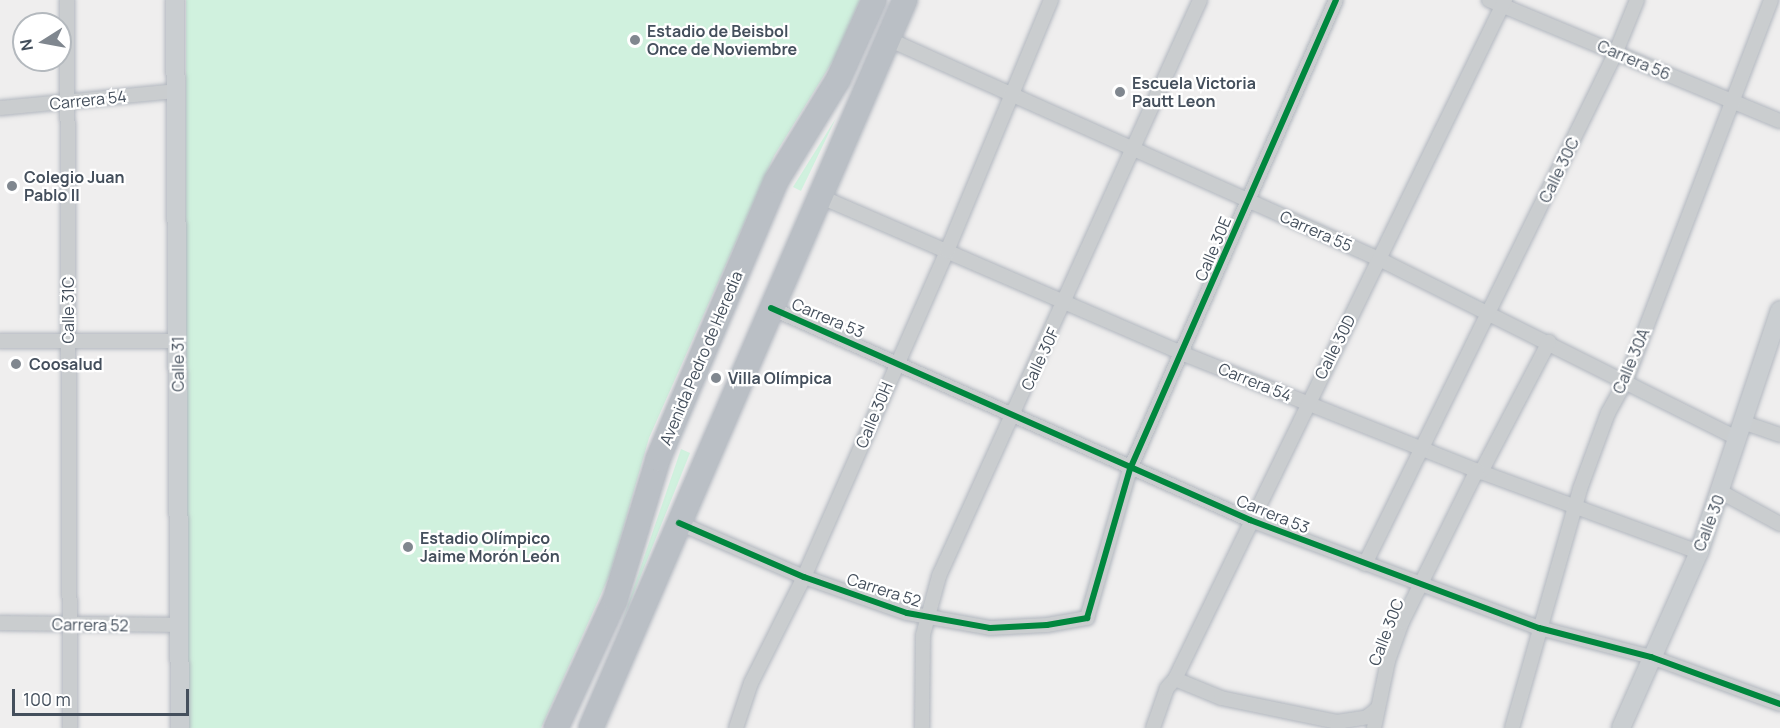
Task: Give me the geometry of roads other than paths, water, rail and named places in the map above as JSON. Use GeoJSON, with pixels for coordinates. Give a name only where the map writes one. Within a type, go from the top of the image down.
{"type":"FeatureCollection","features":[{"type":"Feature","properties":{"kind":"highway","name":"Avenida Pedro de Heredia"},"geometry":{"type":"LineString","coordinates":[[556,728],[615,600],[658,459],[776,181],[838,80],[874,0]]}},
{"type":"Feature","properties":{"kind":"highway"},"geometry":{"type":"LineString","coordinates":[[591,728],[905,0]]}},
{"type":"Feature","properties":{"kind":"street","name":"Calle 31C"},"geometry":{"type":"LineString","coordinates":[[67,0],[70,728]]}},
{"type":"Feature","properties":{"kind":"street","name":"Calle 31"},"geometry":{"type":"LineString","coordinates":[[175,0],[180,728]]}},
{"type":"Feature","properties":{"kind":"street","name":"Calle 30H"},"geometry":{"type":"LineString","coordinates":[[736,728],[752,683],[804,577],[947,251],[1010,93],[1051,0]]}},
{"type":"Feature","properties":{"kind":"street","name":"Calle 30F"},"geometry":{"type":"LineString","coordinates":[[922,728],[925,623],[960,528],[1066,303],[1200,0]]}},
{"type":"Feature","properties":{"kind":"street","name":"Calle 30E"},"geometry":{"type":"LineString","coordinates":[[1090,615],[1130,469],[1184,354],[1336,0]]}},
{"type":"Feature","properties":{"kind":"street","name":"Carrera 56"},"geometry":{"type":"LineString","coordinates":[[1489,0],[1504,3],[1780,121]]}},
{"type":"Feature","properties":{"kind":"street","name":"Calle 30C"},"geometry":{"type":"LineString","coordinates":[[1365,564],[1425,448],[1616,52],[1637,0]]}},
{"type":"Feature","properties":{"kind":"street","name":"Calle 30A"},"geometry":{"type":"LineString","coordinates":[[1512,728],[1575,507],[1608,413],[1626,380],[1771,0]]}},
{"type":"Feature","properties":{"kind":"street","name":"Calle 30D"},"geometry":{"type":"LineString","coordinates":[[1153,728],[1172,682],[1307,402],[1504,3]]}},
{"type":"Feature","properties":{"kind":"street","name":"Carrera 55"},"geometry":{"type":"LineString","coordinates":[[888,39],[1379,259],[1626,380],[1739,430],[1780,435]]}},
{"type":"Feature","properties":{"kind":"street","name":"Carrera 54"},"geometry":{"type":"LineString","coordinates":[[0,108],[176,91]]}},
{"type":"Feature","properties":{"kind":"street","name":"Carrera 54"},"geometry":{"type":"LineString","coordinates":[[819,196],[1184,354],[1479,471],[1699,552]]}},
{"type":"Feature","properties":{"kind":"street","name":"Carrera 53"},"geometry":{"type":"LineString","coordinates":[[771,308],[897,362],[1130,469],[1250,520],[1420,585],[1539,627],[1651,657],[1780,704]]}},
{"type":"Feature","properties":{"kind":"street","name":"Calle 30"},"geometry":{"type":"LineString","coordinates":[[1621,728],[1699,552],[1721,492],[1739,430],[1780,310]]}},
{"type":"Feature","properties":{"kind":"street"},"geometry":{"type":"LineString","coordinates":[[0,341],[178,342]]}},
{"type":"Feature","properties":{"kind":"street","name":"Calle 30C"},"geometry":{"type":"LineString","coordinates":[[1374,728],[1393,646],[1420,585],[1549,342]]}},
{"type":"Feature","properties":{"kind":"street"},"geometry":{"type":"LineString","coordinates":[[1721,492],[1780,524]]}},
{"type":"Feature","properties":{"kind":"street","name":"Carrera 52"},"geometry":{"type":"LineString","coordinates":[[679,523],[804,577],[925,623],[990,628],[1047,625],[1090,615]]}},
{"type":"Feature","properties":{"kind":"street","name":"Carrera 52"},"geometry":{"type":"LineString","coordinates":[[0,623],[180,625]]}},
{"type":"Feature","properties":{"kind":"street"},"geometry":{"type":"LineString","coordinates":[[1172,682],[1221,699],[1337,722],[1367,717],[1377,709]]}},
{"type":"Feature","properties":{"kind":"place","name":"Estadio de Beisbol Once de Noviembre"},"geometry":{"type":"Point","coordinates":[635,40]}},
{"type":"Feature","properties":{"kind":"place","name":"Escuela Victoria Pautt Leon"},"geometry":{"type":"Point","coordinates":[1120,92]}},
{"type":"Feature","properties":{"kind":"place","name":"Colegio Juan Pablo II"},"geometry":{"type":"Point","coordinates":[12,186]}},
{"type":"Feature","properties":{"kind":"place","name":"Coosalud"},"geometry":{"type":"Point","coordinates":[16,364]}},
{"type":"Feature","properties":{"kind":"place","name":"Villa Olímpica"},"geometry":{"type":"Point","coordinates":[716,378]}},
{"type":"Feature","properties":{"kind":"place","name":"Estadio Olímpico Jaime Morón León"},"geometry":{"type":"Point","coordinates":[408,547]}}]}
